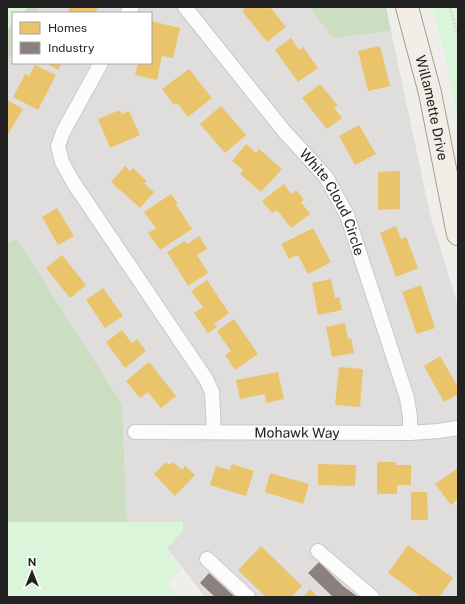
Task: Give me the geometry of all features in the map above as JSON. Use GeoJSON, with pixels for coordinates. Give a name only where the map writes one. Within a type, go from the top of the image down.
{"type":"FeatureCollection","features":[{"type":"Feature","properties":{"kind":"main road","name":"Willamette Drive"},"geometry":{"type":"LineString","coordinates":[[407,7],[430,93],[458,234]]}},
{"type":"Feature","properties":{"kind":"street","name":"White Cloud Circle"},"geometry":{"type":"LineString","coordinates":[[185,7],[284,131],[326,177],[338,197],[347,215],[407,398],[410,417],[410,433]]}},
{"type":"Feature","properties":{"kind":"street"},"geometry":{"type":"LineString","coordinates":[[100,64],[63,132],[58,146],[62,162],[73,182],[206,379],[212,392],[214,432]]}},
{"type":"Feature","properties":{"kind":"street","name":"Mohawk Way"},"geometry":{"type":"LineString","coordinates":[[135,432],[410,433],[458,428]]}},
{"type":"Feature","properties":{"kind":"street"},"geometry":{"type":"LineString","coordinates":[[318,551],[372,597]]}},
{"type":"Feature","properties":{"kind":"street"},"geometry":{"type":"LineString","coordinates":[[207,559],[248,597]]}},
{"type":"Feature","properties":{"kind":"path"},"geometry":{"type":"LineString","coordinates":[[450,7],[458,38]]}},
{"type":"Feature","properties":{"kind":"shaded area"},"geometry":{"type":"Polygon","coordinates":[[[40,7],[309,7],[333,38],[391,31],[430,214],[458,306],[458,597],[205,597],[152,529],[183,528],[127,522],[122,404],[17,239],[7,243],[7,60],[12,52],[12,64],[152,64],[152,12],[38,12],[40,7]]]}},
{"type":"Feature","properties":{"kind":"green space"},"geometry":{"type":"Polygon","coordinates":[[[7,7],[40,7],[38,12],[12,12],[12,52],[7,60],[7,7]]]}},
{"type":"Feature","properties":{"kind":"green space"},"geometry":{"type":"Polygon","coordinates":[[[7,7],[28,7],[24,12],[12,12],[12,24],[7,30],[7,7]]]}},
{"type":"Feature","properties":{"kind":"green space"},"geometry":{"type":"Polygon","coordinates":[[[309,7],[386,7],[391,31],[333,38],[309,7]]]}},
{"type":"Feature","properties":{"kind":"green space"},"geometry":{"type":"Polygon","coordinates":[[[432,7],[458,7],[458,117],[443,48],[432,7]]]}},
{"type":"Feature","properties":{"kind":"green space"},"geometry":{"type":"Polygon","coordinates":[[[17,239],[122,404],[127,522],[183,522],[183,531],[166,550],[180,570],[166,585],[177,597],[7,597],[7,243],[17,239]]]}},
{"type":"Feature","properties":{"kind":"green space"},"geometry":{"type":"Polygon","coordinates":[[[7,522],[183,522],[183,531],[166,550],[180,570],[166,585],[177,597],[7,597],[7,522]]]}},
{"type":"Feature","properties":{"kind":"building: Homes"},"geometry":{"type":"Polygon","coordinates":[[[70,7],[98,7],[96,12],[68,12],[70,7]]]}},
{"type":"Feature","properties":{"kind":"building: Homes"},"geometry":{"type":"Polygon","coordinates":[[[246,7],[264,7],[266,9],[270,7],[286,27],[267,42],[242,11],[246,7]]]}},
{"type":"Feature","properties":{"kind":"building: Homes"},"geometry":{"type":"Polygon","coordinates":[[[152,21],[180,28],[173,58],[162,56],[157,80],[135,75],[138,64],[152,64],[152,21]]]}},
{"type":"Feature","properties":{"kind":"building: Homes"},"geometry":{"type":"Polygon","coordinates":[[[291,38],[299,50],[303,47],[318,68],[298,82],[275,50],[291,38]]]}},
{"type":"Feature","properties":{"kind":"building: Homes"},"geometry":{"type":"Polygon","coordinates":[[[380,46],[390,86],[368,91],[358,51],[380,46]]]}},
{"type":"Feature","properties":{"kind":"building: Homes"},"geometry":{"type":"Polygon","coordinates":[[[48,64],[61,64],[58,70],[48,64]]]}},
{"type":"Feature","properties":{"kind":"building: Homes"},"geometry":{"type":"Polygon","coordinates":[[[35,65],[56,75],[38,110],[13,97],[25,74],[29,76],[35,65]]]}},
{"type":"Feature","properties":{"kind":"building: Homes"},"geometry":{"type":"Polygon","coordinates":[[[189,69],[212,98],[188,117],[177,103],[174,105],[162,89],[189,69]]]}},
{"type":"Feature","properties":{"kind":"building: Homes"},"geometry":{"type":"Polygon","coordinates":[[[320,84],[338,106],[334,108],[342,118],[327,129],[302,98],[320,84]]]}},
{"type":"Feature","properties":{"kind":"building: Homes"},"geometry":{"type":"Polygon","coordinates":[[[7,100],[23,109],[7,136],[7,100]]]}},
{"type":"Feature","properties":{"kind":"building: Homes"},"geometry":{"type":"Polygon","coordinates":[[[221,106],[246,135],[225,153],[200,124],[221,106]]]}},
{"type":"Feature","properties":{"kind":"building: Homes"},"geometry":{"type":"Polygon","coordinates":[[[120,110],[122,114],[129,111],[140,135],[110,148],[98,119],[120,110]]]}},
{"type":"Feature","properties":{"kind":"building: Homes"},"geometry":{"type":"Polygon","coordinates":[[[359,125],[376,154],[355,165],[339,136],[359,125]]]}},
{"type":"Feature","properties":{"kind":"building: Homes"},"geometry":{"type":"Polygon","coordinates":[[[246,144],[256,153],[259,149],[282,169],[261,192],[240,174],[243,170],[232,161],[246,144]]]}},
{"type":"Feature","properties":{"kind":"building: Homes"},"geometry":{"type":"Polygon","coordinates":[[[125,166],[130,171],[133,168],[147,181],[144,183],[154,192],[140,208],[111,182],[125,166]]]}},
{"type":"Feature","properties":{"kind":"building: Homes"},"geometry":{"type":"Polygon","coordinates":[[[400,171],[400,209],[378,210],[378,172],[400,171]]]}},
{"type":"Feature","properties":{"kind":"building: Homes"},"geometry":{"type":"Polygon","coordinates":[[[284,184],[291,194],[296,190],[304,200],[301,202],[310,214],[291,228],[277,210],[272,213],[262,201],[284,184]]]}},
{"type":"Feature","properties":{"kind":"building: Homes"},"geometry":{"type":"Polygon","coordinates":[[[171,194],[178,204],[176,205],[192,229],[160,250],[148,233],[156,228],[144,212],[171,194]]]}},
{"type":"Feature","properties":{"kind":"building: Homes"},"geometry":{"type":"Polygon","coordinates":[[[57,208],[74,236],[58,245],[42,217],[57,208]]]}},
{"type":"Feature","properties":{"kind":"building: Homes"},"geometry":{"type":"Polygon","coordinates":[[[396,226],[401,239],[406,237],[418,268],[396,277],[380,233],[396,226]]]}},
{"type":"Feature","properties":{"kind":"building: Homes"},"geometry":{"type":"Polygon","coordinates":[[[313,228],[331,262],[308,274],[298,255],[289,259],[281,244],[313,228]]]}},
{"type":"Feature","properties":{"kind":"building: Homes"},"geometry":{"type":"Polygon","coordinates":[[[199,236],[207,249],[197,255],[208,273],[188,286],[167,252],[185,241],[187,244],[199,236]]]}},
{"type":"Feature","properties":{"kind":"building: Homes"},"geometry":{"type":"Polygon","coordinates":[[[62,255],[86,285],[70,298],[46,268],[62,255]]]}},
{"type":"Feature","properties":{"kind":"building: Homes"},"geometry":{"type":"Polygon","coordinates":[[[331,279],[335,298],[339,297],[342,310],[318,315],[312,283],[331,279]]]}},
{"type":"Feature","properties":{"kind":"building: Homes"},"geometry":{"type":"Polygon","coordinates":[[[207,280],[229,313],[214,324],[217,327],[208,333],[194,313],[203,307],[191,291],[207,280]]]}},
{"type":"Feature","properties":{"kind":"building: Homes"},"geometry":{"type":"Polygon","coordinates":[[[421,285],[435,328],[417,334],[402,292],[421,285]]]}},
{"type":"Feature","properties":{"kind":"building: Homes"},"geometry":{"type":"Polygon","coordinates":[[[103,288],[123,316],[105,328],[86,300],[103,288]]]}},
{"type":"Feature","properties":{"kind":"building: Homes"},"geometry":{"type":"Polygon","coordinates":[[[234,319],[258,354],[235,370],[225,355],[231,351],[217,331],[234,319]]]}},
{"type":"Feature","properties":{"kind":"building: Homes"},"geometry":{"type":"Polygon","coordinates":[[[345,323],[348,339],[351,338],[354,353],[332,357],[326,327],[345,323]]]}},
{"type":"Feature","properties":{"kind":"building: Homes"},"geometry":{"type":"Polygon","coordinates":[[[122,330],[132,343],[137,339],[146,351],[125,368],[106,342],[122,330]]]}},
{"type":"Feature","properties":{"kind":"building: Homes"},"geometry":{"type":"Polygon","coordinates":[[[440,356],[458,387],[458,394],[444,402],[424,366],[440,356]]]}},
{"type":"Feature","properties":{"kind":"building: Homes"},"geometry":{"type":"Polygon","coordinates":[[[149,362],[176,396],[161,408],[148,392],[140,398],[126,381],[149,362]]]}},
{"type":"Feature","properties":{"kind":"building: Homes"},"geometry":{"type":"Polygon","coordinates":[[[339,367],[363,369],[360,407],[335,405],[339,367]]]}},
{"type":"Feature","properties":{"kind":"building: Homes"},"geometry":{"type":"Polygon","coordinates":[[[278,372],[284,399],[266,403],[265,394],[240,399],[236,380],[278,372]]]}},
{"type":"Feature","properties":{"kind":"building: Homes"},"geometry":{"type":"Polygon","coordinates":[[[166,462],[169,465],[173,462],[182,470],[185,466],[195,475],[175,496],[154,474],[166,462]]]}},
{"type":"Feature","properties":{"kind":"building: Homes"},"geometry":{"type":"Polygon","coordinates":[[[377,462],[396,462],[396,465],[411,465],[411,485],[397,485],[397,494],[377,494],[377,462]]]}},
{"type":"Feature","properties":{"kind":"building: Homes"},"geometry":{"type":"Polygon","coordinates":[[[232,464],[254,471],[246,496],[210,485],[216,466],[230,470],[232,464]]]}},
{"type":"Feature","properties":{"kind":"building: Homes"},"geometry":{"type":"Polygon","coordinates":[[[318,464],[356,465],[355,486],[318,485],[318,464]]]}},
{"type":"Feature","properties":{"kind":"building: Homes"},"geometry":{"type":"Polygon","coordinates":[[[458,468],[458,499],[451,505],[435,484],[458,468]]]}},
{"type":"Feature","properties":{"kind":"building: Homes"},"geometry":{"type":"Polygon","coordinates":[[[270,473],[309,484],[303,504],[265,492],[270,473]]]}},
{"type":"Feature","properties":{"kind":"building: Homes"},"geometry":{"type":"Polygon","coordinates":[[[411,492],[427,492],[428,520],[411,520],[411,492]]]}},
{"type":"Feature","properties":{"kind":"building: Homes"},"geometry":{"type":"Polygon","coordinates":[[[408,545],[453,578],[439,597],[421,597],[388,573],[408,545]]]}},
{"type":"Feature","properties":{"kind":"building: Homes"},"geometry":{"type":"Polygon","coordinates":[[[261,546],[302,586],[291,597],[266,597],[238,570],[261,546]]]}},
{"type":"Feature","properties":{"kind":"building: Homes"},"geometry":{"type":"Polygon","coordinates":[[[310,589],[318,597],[303,597],[310,589]]]}},
{"type":"Feature","properties":{"kind":"building: Industry"},"geometry":{"type":"Polygon","coordinates":[[[319,562],[343,586],[358,597],[332,596],[308,573],[319,562]]]}},
{"type":"Feature","properties":{"kind":"building: Industry"},"geometry":{"type":"Polygon","coordinates":[[[209,573],[235,597],[215,597],[200,583],[209,573]]]}}]}
